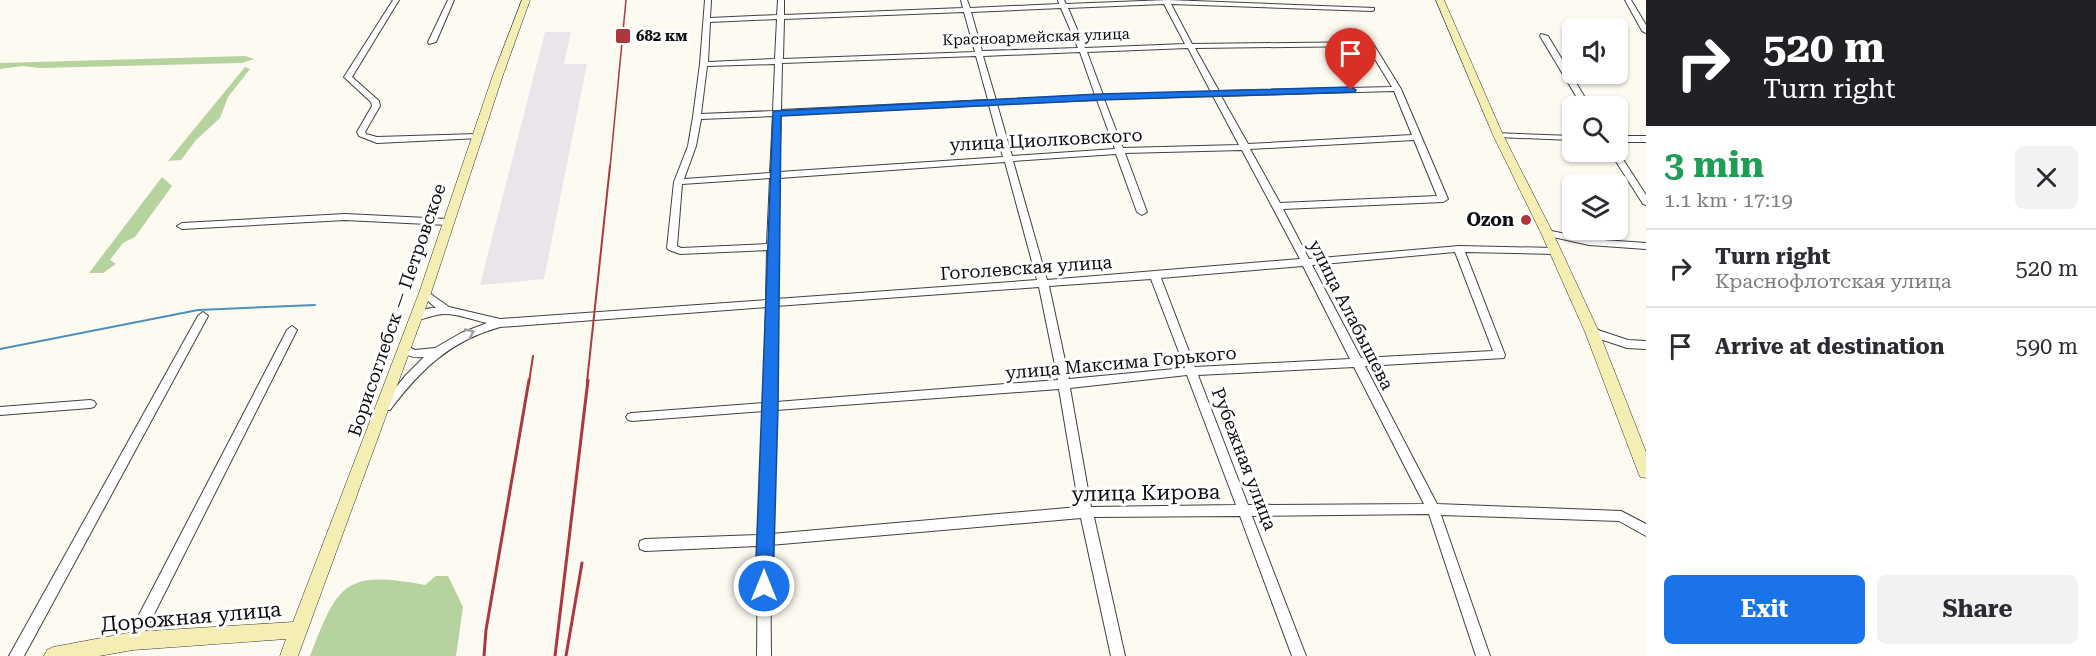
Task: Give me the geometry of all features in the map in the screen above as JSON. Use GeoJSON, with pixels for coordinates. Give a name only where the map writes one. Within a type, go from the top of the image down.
{"type":"FeatureCollection","features":[{"type":"Feature","properties":{"kind":"street"},"geometry":{"type":"LineString","coordinates":[[396,0],[348,77],[375,101],[376,106],[361,132],[363,136],[377,140],[477,136]]}},
{"type":"Feature","properties":{"kind":"street"},"geometry":{"type":"LineString","coordinates":[[432,42],[451,0]]}},
{"type":"Feature","properties":{"kind":"street","name":"Борисоглебск — Петровское"},"geometry":{"type":"LineString","coordinates":[[288,656],[405,349],[526,0]]}},
{"type":"Feature","properties":{"kind":"street"},"geometry":{"type":"LineString","coordinates":[[708,0],[704,64],[697,117],[692,146],[678,182],[672,248],[680,251],[772,247]]}},
{"type":"Feature","properties":{"kind":"street"},"geometry":{"type":"LineString","coordinates":[[764,656],[764,540],[770,408],[772,247],[781,0]]}},
{"type":"Feature","properties":{"kind":"street"},"geometry":{"type":"LineString","coordinates":[[707,20],[966,5],[1166,1],[1372,9],[1365,0]]}},
{"type":"Feature","properties":{"kind":"street"},"geometry":{"type":"LineString","coordinates":[[1440,0],[1498,135],[1547,233],[1592,333],[1646,472]]}},
{"type":"Feature","properties":{"kind":"street"},"geometry":{"type":"LineString","coordinates":[[1628,0],[1646,31]]}},
{"type":"Feature","properties":{"kind":"street","name":"улица Алабышева"},"geometry":{"type":"LineString","coordinates":[[1166,1],[1277,206],[1433,509],[1483,656]]}},
{"type":"Feature","properties":{"kind":"street"},"geometry":{"type":"LineString","coordinates":[[1063,3],[1142,212]]}},
{"type":"Feature","properties":{"kind":"street"},"geometry":{"type":"LineString","coordinates":[[966,5],[1043,284],[1064,384],[1086,512],[1118,656]]}},
{"type":"Feature","properties":{"kind":"street"},"geometry":{"type":"LineString","coordinates":[[1544,36],[1580,96]]}},
{"type":"Feature","properties":{"kind":"street","name":"Красноармейская улица"},"geometry":{"type":"LineString","coordinates":[[704,64],[978,52],[1369,44],[1397,89]]}},
{"type":"Feature","properties":{"kind":"street"},"geometry":{"type":"LineString","coordinates":[[697,117],[1100,97],[1397,89],[1443,200],[1277,206]]}},
{"type":"Feature","properties":{"kind":"street"},"geometry":{"type":"LineString","coordinates":[[1498,135],[1562,138]]}},
{"type":"Feature","properties":{"kind":"street","name":"улица Циолковского"},"geometry":{"type":"LineString","coordinates":[[678,182],[774,173],[1119,151],[1244,147],[1417,137]]}},
{"type":"Feature","properties":{"kind":"street"},"geometry":{"type":"LineString","coordinates":[[1628,140],[1646,140]]}},
{"type":"Feature","properties":{"kind":"street"},"geometry":{"type":"LineString","coordinates":[[1620,162],[1646,202]]}},
{"type":"Feature","properties":{"kind":"street"},"geometry":{"type":"LineString","coordinates":[[182,226],[345,217],[448,222]]}},
{"type":"Feature","properties":{"kind":"street"},"geometry":{"type":"LineString","coordinates":[[1547,233],[1589,242],[1646,246]]}},
{"type":"Feature","properties":{"kind":"street","name":"Гоголевская улица"},"geometry":{"type":"LineString","coordinates":[[500,323],[1043,284],[1459,249],[1554,250]]}},
{"type":"Feature","properties":{"kind":"street","name":"улица Максима Горького"},"geometry":{"type":"LineString","coordinates":[[632,417],[1064,384],[1191,371],[1500,355],[1459,249]]}},
{"type":"Feature","properties":{"kind":"street","name":"Рубежная улица"},"geometry":{"type":"LineString","coordinates":[[1155,275],[1299,656]]}},
{"type":"Feature","properties":{"kind":"street"},"geometry":{"type":"LineString","coordinates":[[425,293],[446,310]]}},
{"type":"Feature","properties":{"kind":"street"},"geometry":{"type":"LineString","coordinates":[[416,317],[428,312],[446,310],[500,323]]}},
{"type":"Feature","properties":{"kind":"street"},"geometry":{"type":"LineString","coordinates":[[16,656],[203,316]]}},
{"type":"Feature","properties":{"kind":"street"},"geometry":{"type":"LineString","coordinates":[[381,413],[410,374],[436,352],[473,331],[500,323]]}},
{"type":"Feature","properties":{"kind":"street"},"geometry":{"type":"LineString","coordinates":[[133,641],[292,330]]}},
{"type":"Feature","properties":{"kind":"street"},"geometry":{"type":"LineString","coordinates":[[1592,333],[1627,344],[1646,345]]}},
{"type":"Feature","properties":{"kind":"street"},"geometry":{"type":"LineString","coordinates":[[405,349],[414,354],[436,352]]}},
{"type":"Feature","properties":{"kind":"street"},"geometry":{"type":"LineString","coordinates":[[0,411],[90,404]]}},
{"type":"Feature","properties":{"kind":"street","name":"улица Кирова"},"geometry":{"type":"LineString","coordinates":[[645,545],[764,540],[1086,512],[1433,509],[1621,516],[1646,530]]}},
{"type":"Feature","properties":{"kind":"street","name":"Дорожная улица"},"geometry":{"type":"LineString","coordinates":[[53,656],[133,641],[298,630]]}},
{"type":"Feature","properties":{"kind":"shaded area"},"geometry":{"type":"Polygon","coordinates":[[[545,32],[571,32],[564,64],[587,64],[544,279],[480,285],[545,32]]]}},
{"type":"Feature","properties":{"kind":"green space"},"geometry":{"type":"Polygon","coordinates":[[[245,56],[254,59],[242,63],[40,68],[23,66],[0,69],[0,63],[245,56]]]}},
{"type":"Feature","properties":{"kind":"green space"},"geometry":{"type":"Polygon","coordinates":[[[245,67],[250,69],[228,97],[220,118],[196,140],[181,160],[168,161],[245,67]]]}},
{"type":"Feature","properties":{"kind":"green space"},"geometry":{"type":"Polygon","coordinates":[[[162,177],[172,186],[135,237],[123,243],[110,260],[116,264],[103,273],[89,273],[162,177]]]}},
{"type":"Feature","properties":{"kind":"green space"},"geometry":{"type":"Polygon","coordinates":[[[436,576],[448,576],[463,607],[456,656],[310,656],[328,612],[337,598],[348,588],[360,582],[377,580],[425,585],[436,576]]]}},
{"type":"Feature","properties":{"kind":"waterway"},"geometry":{"type":"LineString","coordinates":[[0,349],[198,310],[315,305]]}},
{"type":"Feature","properties":{"kind":"railway"},"geometry":{"type":"LineString","coordinates":[[610,168],[626,0]]}},
{"type":"Feature","properties":{"kind":"railway"},"geometry":{"type":"LineString","coordinates":[[587,382],[610,166]]}},
{"type":"Feature","properties":{"kind":"railway"},"geometry":{"type":"LineString","coordinates":[[529,382],[533,356]]}},
{"type":"Feature","properties":{"kind":"railway"},"geometry":{"type":"LineString","coordinates":[[484,656],[486,630],[529,380]]}},
{"type":"Feature","properties":{"kind":"railway"},"geometry":{"type":"LineString","coordinates":[[555,656],[588,380]]}},
{"type":"Feature","properties":{"kind":"railway"},"geometry":{"type":"LineString","coordinates":[[566,656],[582,563]]}},
{"type":"Feature","properties":{"kind":"place","name":"682 км"},"geometry":{"type":"Point","coordinates":[623,36]}},
{"type":"Feature","properties":{"kind":"place","name":"Ozon"},"geometry":{"type":"Point","coordinates":[1526,220]}},
{"type":"Feature","properties":{"kind":"route"},"geometry":{"type":"LineString","coordinates":[[764,586],[776,114],[1100,97],[1351,90]]}}]}
